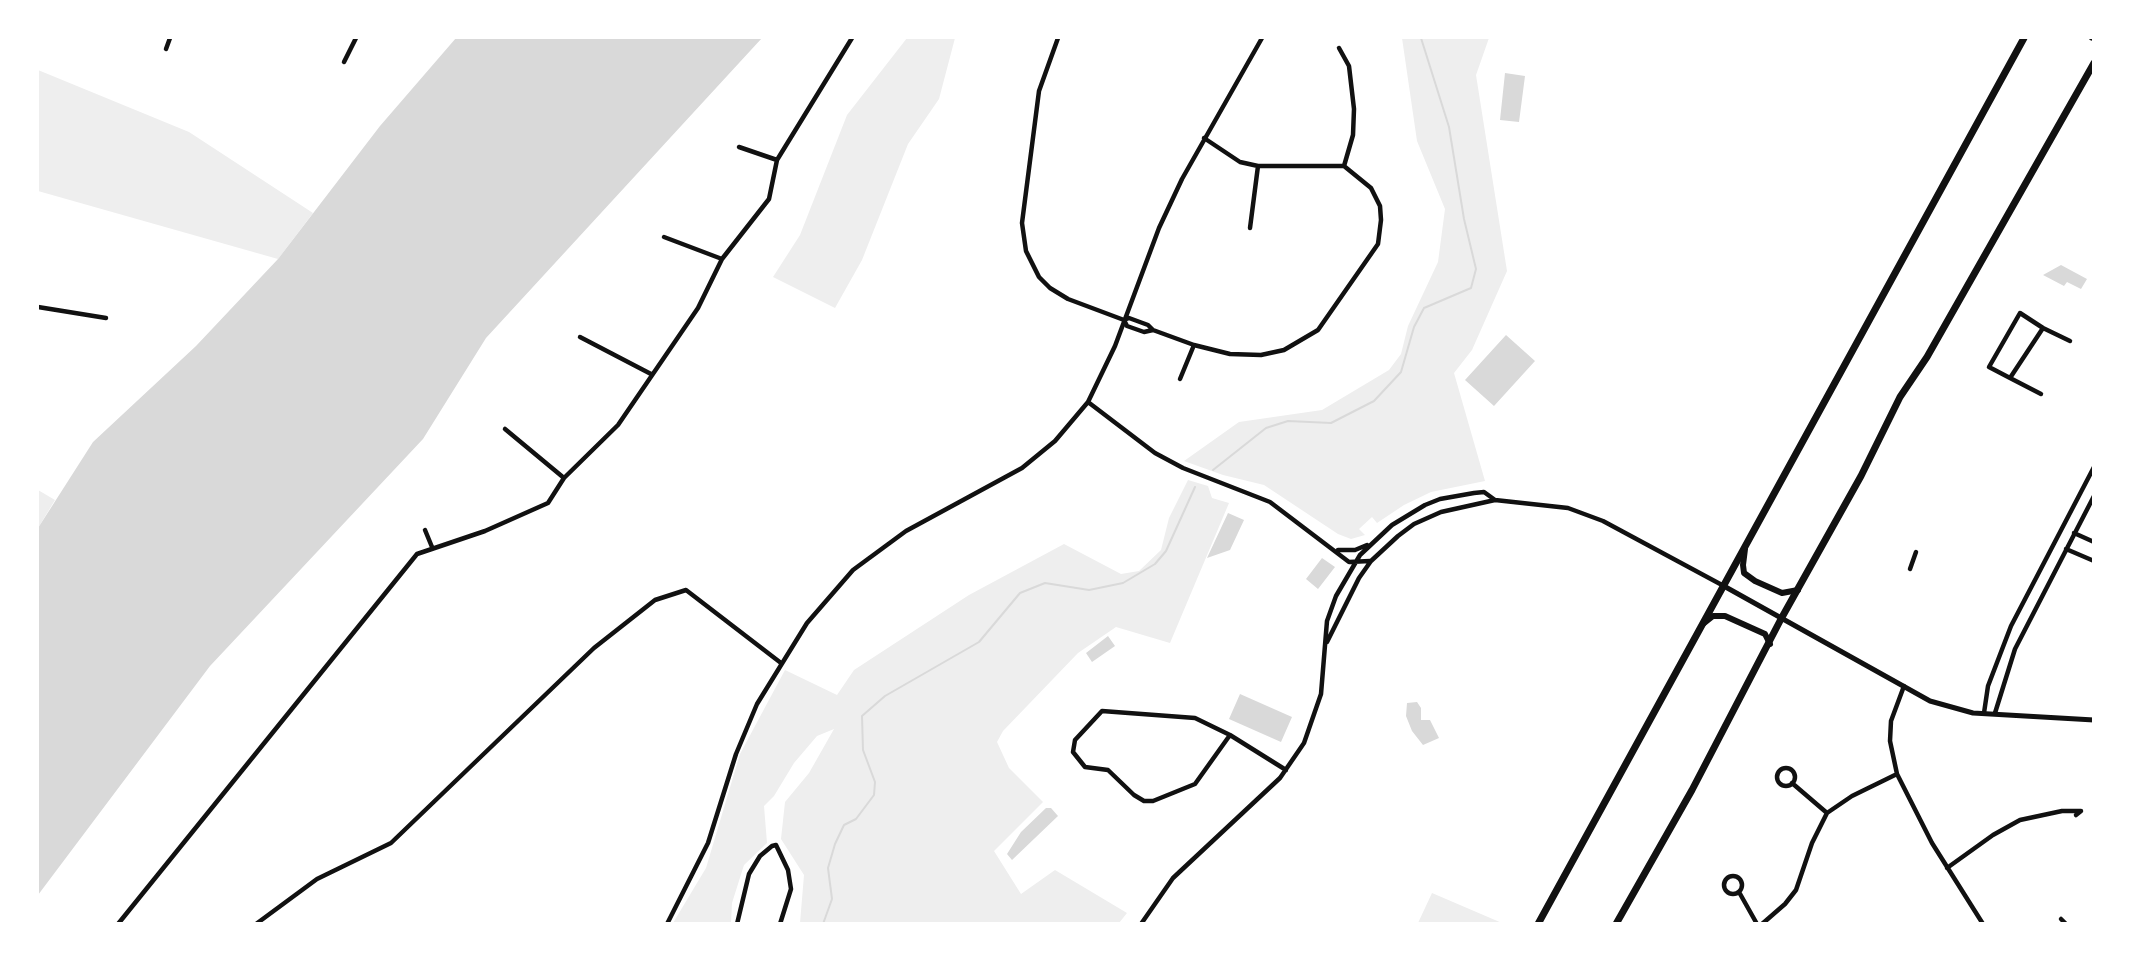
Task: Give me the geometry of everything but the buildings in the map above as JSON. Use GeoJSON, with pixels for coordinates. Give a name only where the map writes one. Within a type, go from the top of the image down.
{"type":"FeatureCollection","features":[{"type":"Feature","properties":{"kind":"highway"},"geometry":{"type":"LineString","coordinates":[[1538,924],[2024,38]]}},
{"type":"Feature","properties":{"kind":"highway"},"geometry":{"type":"LineString","coordinates":[[1616,924],[1770,645],[1781,619],[1861,476],[1900,398],[1927,357],[2094,63]]}},
{"type":"Feature","properties":{"kind":"main road"},"geometry":{"type":"LineString","coordinates":[[1750,534],[1743,557],[1744,573],[1755,581],[1782,593],[1799,589]]}},
{"type":"Feature","properties":{"kind":"main road"},"geometry":{"type":"LineString","coordinates":[[1699,627],[1713,616],[1720,615],[1765,634],[1770,645]]}},
{"type":"Feature","properties":{"kind":"street"},"geometry":{"type":"LineString","coordinates":[[166,49],[170,38]]}},
{"type":"Feature","properties":{"kind":"street"},"geometry":{"type":"LineString","coordinates":[[344,62],[356,38]]}},
{"type":"Feature","properties":{"kind":"street"},"geometry":{"type":"LineString","coordinates":[[118,924],[417,555],[432,547],[460,541],[548,503],[564,478],[618,425],[698,308],[722,259],[769,199],[777,160],[852,38]]}},
{"type":"Feature","properties":{"kind":"street"},"geometry":{"type":"LineString","coordinates":[[1058,38],[1039,91],[1035,113],[1022,236],[1031,263],[1050,288],[1100,311],[1124,320],[1129,318],[1148,325],[1153,330],[1194,345],[1230,354],[1261,355],[1284,350],[1318,330],[1378,244],[1381,232],[1380,206],[1371,188],[1359,175],[1344,166],[1258,166],[1240,162],[1204,138]]}},
{"type":"Feature","properties":{"kind":"street"},"geometry":{"type":"LineString","coordinates":[[667,924],[708,843],[736,754],[757,704],[807,623],[853,570],[906,531],[1022,468],[1055,441],[1088,402],[1115,346],[1159,228],[1204,138],[1262,38]]}},
{"type":"Feature","properties":{"kind":"street"},"geometry":{"type":"LineString","coordinates":[[1340,48],[1349,66],[1354,109],[1353,135],[1344,166]]}},
{"type":"Feature","properties":{"kind":"street"},"geometry":{"type":"LineString","coordinates":[[739,147],[777,160]]}},
{"type":"Feature","properties":{"kind":"street"},"geometry":{"type":"LineString","coordinates":[[1250,228],[1258,166]]}},
{"type":"Feature","properties":{"kind":"street"},"geometry":{"type":"LineString","coordinates":[[664,237],[722,259]]}},
{"type":"Feature","properties":{"kind":"street"},"geometry":{"type":"LineString","coordinates":[[38,307],[106,318]]}},
{"type":"Feature","properties":{"kind":"street"},"geometry":{"type":"LineString","coordinates":[[2041,394],[1989,368],[2020,314],[2070,341]]}},
{"type":"Feature","properties":{"kind":"street"},"geometry":{"type":"LineString","coordinates":[[2010,378],[2043,328]]}},
{"type":"Feature","properties":{"kind":"street"},"geometry":{"type":"LineString","coordinates":[[580,337],[651,374]]}},
{"type":"Feature","properties":{"kind":"street"},"geometry":{"type":"LineString","coordinates":[[1180,379],[1194,345]]}},
{"type":"Feature","properties":{"kind":"street"},"geometry":{"type":"LineString","coordinates":[[1088,402],[1155,453],[1183,468],[1270,502],[1338,550],[1342,556],[1355,563],[1371,561]]}},
{"type":"Feature","properties":{"kind":"street"},"geometry":{"type":"LineString","coordinates":[[506,429],[564,478]]}},
{"type":"Feature","properties":{"kind":"street"},"geometry":{"type":"LineString","coordinates":[[1984,713],[1988,686],[2011,626],[2094,467]]}},
{"type":"Feature","properties":{"kind":"street"},"geometry":{"type":"LineString","coordinates":[[1142,924],[1173,878],[1286,770],[1304,743],[1321,694],[1327,642],[1325,630],[1329,614],[1355,563],[1370,544],[1403,518],[1440,499],[1484,492],[1495,500]]}},
{"type":"Feature","properties":{"kind":"street"},"geometry":{"type":"LineString","coordinates":[[1995,713],[2015,649],[2094,496]]}},
{"type":"Feature","properties":{"kind":"street"},"geometry":{"type":"LineString","coordinates":[[1327,642],[1349,594],[1371,561],[1398,536],[1424,519],[1495,500],[1568,508],[1603,521],[1930,701],[1952,709],[1984,713],[2094,720]]}},
{"type":"Feature","properties":{"kind":"street"},"geometry":{"type":"LineString","coordinates":[[425,530],[432,547]]}},
{"type":"Feature","properties":{"kind":"street"},"geometry":{"type":"LineString","coordinates":[[2074,533],[2094,542]]}},
{"type":"Feature","properties":{"kind":"street"},"geometry":{"type":"LineString","coordinates":[[2059,534],[2070,540]]}},
{"type":"Feature","properties":{"kind":"street"},"geometry":{"type":"LineString","coordinates":[[1338,550],[1355,550],[1370,544]]}},
{"type":"Feature","properties":{"kind":"street"},"geometry":{"type":"LineString","coordinates":[[2066,549],[2094,561]]}},
{"type":"Feature","properties":{"kind":"street"},"geometry":{"type":"LineString","coordinates":[[1910,569],[1916,552]]}},
{"type":"Feature","properties":{"kind":"street"},"geometry":{"type":"LineString","coordinates":[[256,924],[316,879],[391,843],[594,648],[655,600],[687,590],[781,663]]}},
{"type":"Feature","properties":{"kind":"street"},"geometry":{"type":"LineString","coordinates":[[1904,686],[1891,721],[1890,741],[1896,774],[1920,823],[1983,924]]}},
{"type":"Feature","properties":{"kind":"street"},"geometry":{"type":"LineString","coordinates":[[1230,735],[1195,784],[1153,801],[1144,801],[1134,795],[1108,770],[1085,767],[1073,752],[1075,740],[1102,711],[1195,718],[1230,735],[1286,770]]}},
{"type":"Feature","properties":{"kind":"street"},"geometry":{"type":"LineString","coordinates":[[1785,767],[1792,770],[1795,776],[1792,783],[1786,786],[1779,783],[1776,777],[1779,770],[1785,767]]}},
{"type":"Feature","properties":{"kind":"street"},"geometry":{"type":"LineString","coordinates":[[1762,924],[1785,904],[1796,890],[1812,843],[1827,813],[1852,796],[1896,774]]}},
{"type":"Feature","properties":{"kind":"street"},"geometry":{"type":"LineString","coordinates":[[1792,783],[1827,813]]}},
{"type":"Feature","properties":{"kind":"street"},"geometry":{"type":"LineString","coordinates":[[1947,868],[1993,835],[2020,820],[2062,811],[2081,811],[2076,815]]}},
{"type":"Feature","properties":{"kind":"street"},"geometry":{"type":"LineString","coordinates":[[737,924],[749,874],[760,856],[772,846],[776,846],[788,870],[791,889],[780,924]]}},
{"type":"Feature","properties":{"kind":"street"},"geometry":{"type":"LineString","coordinates":[[1735,876],[1741,879],[1743,886],[1739,892],[1732,894],[1726,891],[1724,884],[1728,878],[1735,876]]}},
{"type":"Feature","properties":{"kind":"street"},"geometry":{"type":"LineString","coordinates":[[1739,892],[1756,924]]}},
{"type":"Feature","properties":{"kind":"street"},"geometry":{"type":"LineString","coordinates":[[2061,919],[2066,924]]}},
{"type":"Feature","properties":{"kind":"shaded area"},"geometry":{"type":"Polygon","coordinates":[[[456,38],[762,38],[486,338],[423,439],[210,666],[38,895],[38,528],[93,442],[196,346],[278,259],[380,126],[456,38]]]}},
{"type":"Feature","properties":{"kind":"shaded area"},"geometry":{"type":"Polygon","coordinates":[[[907,38],[955,38],[939,99],[908,144],[862,260],[835,308],[773,277],[800,235],[847,115],[907,38]]]}},
{"type":"Feature","properties":{"kind":"shaded area"},"geometry":{"type":"Polygon","coordinates":[[[1402,38],[1489,38],[1476,75],[1507,271],[1472,350],[1454,373],[1485,481],[1431,492],[1404,505],[1377,523],[1372,517],[1359,529],[1365,535],[1351,539],[1338,534],[1264,485],[1223,475],[1184,461],[1239,422],[1322,410],[1389,370],[1401,354],[1408,326],[1438,262],[1445,209],[1417,141],[1402,38]]]}},
{"type":"Feature","properties":{"kind":"shaded area"},"geometry":{"type":"Polygon","coordinates":[[[38,70],[189,132],[313,213],[278,259],[38,191],[38,70]]]}},
{"type":"Feature","properties":{"kind":"shaded area"},"geometry":{"type":"Polygon","coordinates":[[[1505,73],[1525,76],[1519,122],[1500,120],[1505,73]]]}},
{"type":"Feature","properties":{"kind":"shaded area"},"geometry":{"type":"Polygon","coordinates":[[[2061,265],[2087,279],[2081,289],[2067,282],[2064,286],[2043,275],[2061,265]]]}},
{"type":"Feature","properties":{"kind":"shaded area"},"geometry":{"type":"Polygon","coordinates":[[[1506,335],[1535,361],[1494,406],[1465,380],[1506,335]]]}},
{"type":"Feature","properties":{"kind":"shaded area"},"geometry":{"type":"Polygon","coordinates":[[[1188,480],[1208,486],[1212,498],[1229,503],[1170,643],[1116,627],[1078,653],[1003,731],[997,742],[1009,768],[1043,802],[994,851],[1021,894],[1055,870],[1127,913],[1119,923],[800,923],[804,875],[781,839],[785,802],[809,773],[834,729],[817,736],[794,763],[774,796],[764,806],[767,843],[744,865],[732,903],[731,923],[673,923],[706,868],[740,754],[785,670],[837,695],[854,670],[969,595],[1064,544],[1121,574],[1139,571],[1161,550],[1169,518],[1188,480]]]}},
{"type":"Feature","properties":{"kind":"shaded area"},"geometry":{"type":"Polygon","coordinates":[[[38,490],[55,500],[38,528],[38,490]]]}},
{"type":"Feature","properties":{"kind":"shaded area"},"geometry":{"type":"Polygon","coordinates":[[[1228,513],[1244,520],[1230,550],[1207,558],[1228,513]]]}},
{"type":"Feature","properties":{"kind":"shaded area"},"geometry":{"type":"Polygon","coordinates":[[[1322,558],[1335,567],[1318,589],[1306,579],[1322,558]]]}},
{"type":"Feature","properties":{"kind":"shaded area"},"geometry":{"type":"Polygon","coordinates":[[[1108,636],[1115,646],[1092,662],[1086,653],[1108,636]]]}},
{"type":"Feature","properties":{"kind":"shaded area"},"geometry":{"type":"Polygon","coordinates":[[[1240,694],[1292,717],[1281,742],[1229,719],[1240,694]]]}},
{"type":"Feature","properties":{"kind":"shaded area"},"geometry":{"type":"Polygon","coordinates":[[[1417,702],[1421,708],[1421,720],[1430,720],[1439,738],[1423,745],[1412,731],[1406,716],[1407,703],[1417,702]]]}},
{"type":"Feature","properties":{"kind":"shaded area"},"geometry":{"type":"Polygon","coordinates":[[[1046,808],[1051,808],[1058,816],[1012,860],[1007,854],[1021,832],[1046,808]]]}},
{"type":"Feature","properties":{"kind":"shaded area"},"geometry":{"type":"Polygon","coordinates":[[[1432,893],[1502,923],[1418,923],[1432,893]]]}},
{"type":"Feature","properties":{"kind":"waterway"},"geometry":{"type":"LineString","coordinates":[[1213,470],[1266,428],[1288,421],[1331,423],[1374,401],[1401,372],[1414,327],[1424,308],[1471,288],[1476,269],[1464,219],[1449,127],[1421,38]]}},
{"type":"Feature","properties":{"kind":"waterway"},"geometry":{"type":"LineString","coordinates":[[823,924],[832,899],[828,868],[835,844],[844,825],[856,819],[874,795],[875,782],[863,750],[862,716],[885,696],[979,642],[1020,593],[1045,583],[1089,590],[1123,583],[1155,564],[1166,551],[1195,487]]}}]}
